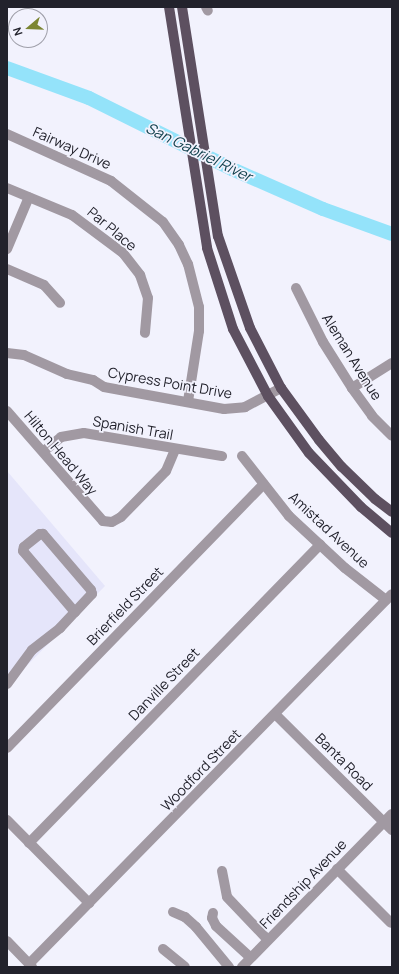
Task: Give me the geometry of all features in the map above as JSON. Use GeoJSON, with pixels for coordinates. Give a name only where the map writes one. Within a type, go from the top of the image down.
{"type":"FeatureCollection","features":[{"type":"Feature","properties":{"kind":"main road"},"geometry":{"type":"LineString","coordinates":[[169,7],[199,205],[208,254],[222,300],[245,355],[268,396],[328,475],[392,533]]}},
{"type":"Feature","properties":{"kind":"main road"},"geometry":{"type":"LineString","coordinates":[[182,7],[213,211],[225,260],[238,299],[250,328],[281,388],[342,467],[375,499],[392,512]]}},
{"type":"Feature","properties":{"kind":"street","name":"Fairway Drive"},"geometry":{"type":"LineString","coordinates":[[7,134],[111,180],[163,222],[188,264],[199,307],[199,330],[188,401]]}},
{"type":"Feature","properties":{"kind":"street","name":"Par Place"},"geometry":{"type":"LineString","coordinates":[[7,188],[72,215],[123,253],[140,275],[148,298],[145,333]]}},
{"type":"Feature","properties":{"kind":"street"},"geometry":{"type":"LineString","coordinates":[[7,249],[29,197]]}},
{"type":"Feature","properties":{"kind":"street"},"geometry":{"type":"LineString","coordinates":[[7,269],[44,285],[60,304]]}},
{"type":"Feature","properties":{"kind":"street","name":"Aleman Avenue"},"geometry":{"type":"LineString","coordinates":[[296,288],[323,342],[352,388],[372,416],[392,436]]}},
{"type":"Feature","properties":{"kind":"street","name":"Cypress Point Drive"},"geometry":{"type":"LineString","coordinates":[[7,354],[24,355],[67,374],[93,380],[104,387],[236,409],[268,396],[281,388]]}},
{"type":"Feature","properties":{"kind":"street"},"geometry":{"type":"LineString","coordinates":[[352,388],[392,363]]}},
{"type":"Feature","properties":{"kind":"street","name":"Hilton Head Way"},"geometry":{"type":"LineString","coordinates":[[7,411],[44,451],[94,513],[103,521],[112,522],[121,517],[166,471],[175,450]]}},
{"type":"Feature","properties":{"kind":"street","name":"Spanish Trail"},"geometry":{"type":"LineString","coordinates":[[44,451],[61,437],[73,433],[175,450],[222,456]]}},
{"type":"Feature","properties":{"kind":"street","name":"Amistad Avenue"},"geometry":{"type":"LineString","coordinates":[[242,456],[289,516],[320,545],[389,597]]}},
{"type":"Feature","properties":{"kind":"street","name":"Brierfield Street"},"geometry":{"type":"LineString","coordinates":[[7,748],[264,484]]}},
{"type":"Feature","properties":{"kind":"street"},"geometry":{"type":"LineString","coordinates":[[7,684],[32,650],[60,628],[92,594],[91,590],[43,534],[40,534],[24,547],[23,551],[75,612]]}},
{"type":"Feature","properties":{"kind":"street","name":"Danville Street"},"geometry":{"type":"LineString","coordinates":[[29,842],[320,545]]}},
{"type":"Feature","properties":{"kind":"street","name":"Woodford Street"},"geometry":{"type":"LineString","coordinates":[[31,966],[89,904],[389,597]]}},
{"type":"Feature","properties":{"kind":"street","name":"Banta Road"},"geometry":{"type":"LineString","coordinates":[[275,714],[392,830]]}},
{"type":"Feature","properties":{"kind":"street"},"geometry":{"type":"LineString","coordinates":[[384,821],[392,814]]}},
{"type":"Feature","properties":{"kind":"street"},"geometry":{"type":"LineString","coordinates":[[7,820],[89,904]]}},
{"type":"Feature","properties":{"kind":"street","name":"Friendship Avenue"},"geometry":{"type":"LineString","coordinates":[[242,967],[384,821]]}},
{"type":"Feature","properties":{"kind":"street"},"geometry":{"type":"LineString","coordinates":[[337,870],[391,922]]}},
{"type":"Feature","properties":{"kind":"street"},"geometry":{"type":"LineString","coordinates":[[222,871],[227,898],[268,940]]}},
{"type":"Feature","properties":{"kind":"street"},"geometry":{"type":"LineString","coordinates":[[173,912],[185,917],[229,967]]}},
{"type":"Feature","properties":{"kind":"street"},"geometry":{"type":"LineString","coordinates":[[213,913],[212,918],[216,926],[251,958]]}},
{"type":"Feature","properties":{"kind":"street"},"geometry":{"type":"LineString","coordinates":[[7,941],[31,966]]}},
{"type":"Feature","properties":{"kind":"street"},"geometry":{"type":"LineString","coordinates":[[163,949],[185,967]]}},
{"type":"Feature","properties":{"kind":"shaded area"},"geometry":{"type":"Polygon","coordinates":[[[7,471],[105,586],[7,686],[7,471]]]}},
{"type":"Feature","properties":{"kind":"waterway","name":"San Gabriel River"},"geometry":{"type":"LineString","coordinates":[[7,68],[89,98],[232,169],[323,209],[392,234]]}}]}
